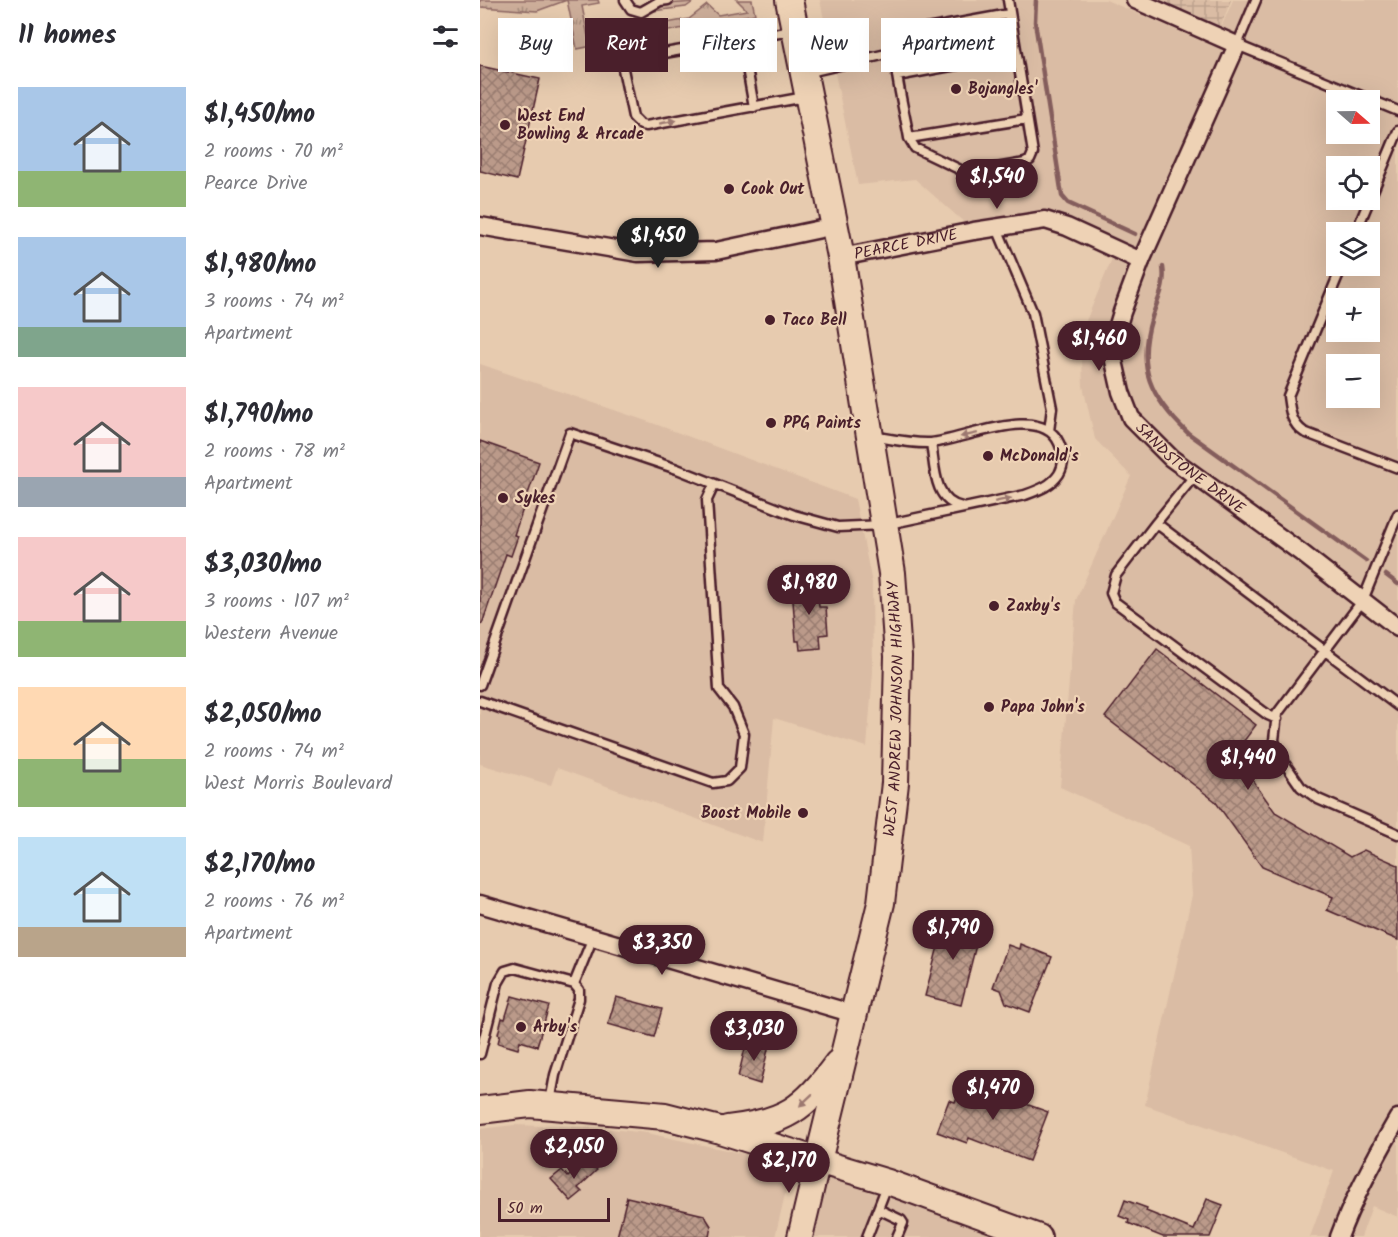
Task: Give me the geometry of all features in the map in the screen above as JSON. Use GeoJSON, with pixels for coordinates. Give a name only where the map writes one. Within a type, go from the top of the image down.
{"type":"FeatureCollection","features":[{"type":"Feature","properties":{"kind":"main road","name":"WEST ANDREW JOHNSON HIGHWAY"},"geometry":{"type":"LineString","coordinates":[[789,0],[793,18]]}},
{"type":"Feature","properties":{"kind":"main road","name":"WEST ANDREW JOHNSON HIGHWAY"},"geometry":{"type":"LineString","coordinates":[[803,72],[841,257],[870,436],[892,573],[898,656],[895,783],[881,903],[818,1161]]}},
{"type":"Feature","properties":{"kind":"main road"},"geometry":{"type":"LineString","coordinates":[[720,1130],[767,1123],[790,1114],[826,1080],[844,1056]]}},
{"type":"Feature","properties":{"kind":"main road"},"geometry":{"type":"LineString","coordinates":[[480,1110],[530,1104],[665,1116],[720,1130],[818,1161]]}},
{"type":"Feature","properties":{"kind":"street"},"geometry":{"type":"LineString","coordinates":[[1135,0],[1237,45]]}},
{"type":"Feature","properties":{"kind":"street","name":"SANDSTONE DRIVE"},"geometry":{"type":"LineString","coordinates":[[1237,45],[1141,261],[1122,312],[1115,335],[1114,361],[1121,392],[1131,418],[1171,458],[1303,554],[1398,628]]}},
{"type":"Feature","properties":{"kind":"street","name":"PEARCE DRIVE"},"geometry":{"type":"LineString","coordinates":[[841,257],[1045,220],[1067,227],[1141,261]]}},
{"type":"Feature","properties":{"kind":"street"},"geometry":{"type":"LineString","coordinates":[[480,226],[638,253],[716,251],[835,226]]}},
{"type":"Feature","properties":{"kind":"street"},"geometry":{"type":"LineString","coordinates":[[480,904],[854,1014]]}},
{"type":"Feature","properties":{"kind":"street"},"geometry":{"type":"LineString","coordinates":[[1339,1237],[1360,1190],[1398,1118]]}},
{"type":"Feature","properties":{"kind":"street"},"geometry":{"type":"LineString","coordinates":[[818,1161],[888,1182],[1039,1237]]}},
{"type":"Feature","properties":{"kind":"street","name":"WEST ANDREW JOHNSON HIGHWAY"},"geometry":{"type":"LineString","coordinates":[[800,1237],[818,1161]]}},
{"type":"Feature","properties":{"kind":"lane"},"geometry":{"type":"LineString","coordinates":[[625,0],[631,9],[641,12],[660,1],[668,0]]}},
{"type":"Feature","properties":{"kind":"lane"},"geometry":{"type":"LineString","coordinates":[[1008,0],[1010,18]]}},
{"type":"Feature","properties":{"kind":"lane"},"geometry":{"type":"LineString","coordinates":[[1256,0],[1237,45],[1398,111]]}},
{"type":"Feature","properties":{"kind":"lane"},"geometry":{"type":"LineString","coordinates":[[987,18],[1009,14]]}},
{"type":"Feature","properties":{"kind":"lane"},"geometry":{"type":"LineString","coordinates":[[680,51],[630,59],[625,63],[623,69],[633,117],[641,125],[754,107],[881,58]]}},
{"type":"Feature","properties":{"kind":"lane"},"geometry":{"type":"LineString","coordinates":[[897,72],[909,138],[915,148],[967,173],[974,173],[1025,163],[1030,160],[1033,153],[1016,54]]}},
{"type":"Feature","properties":{"kind":"lane"},"geometry":{"type":"LineString","coordinates":[[748,72],[754,107]]}},
{"type":"Feature","properties":{"kind":"lane"},"geometry":{"type":"LineString","coordinates":[[897,76],[919,72]]}},
{"type":"Feature","properties":{"kind":"lane"},"geometry":{"type":"LineString","coordinates":[[909,138],[1027,119]]}},
{"type":"Feature","properties":{"kind":"lane"},"geometry":{"type":"LineString","coordinates":[[1360,222],[1398,131]]}},
{"type":"Feature","properties":{"kind":"lane"},"geometry":{"type":"LineString","coordinates":[[997,228],[1033,313],[1052,408],[1049,431]]}},
{"type":"Feature","properties":{"kind":"lane"},"geometry":{"type":"LineString","coordinates":[[1338,276],[1288,396],[1294,425],[1304,432],[1398,468]]}},
{"type":"Feature","properties":{"kind":"lane"},"geometry":{"type":"LineString","coordinates":[[480,685],[570,433],[677,469],[794,515],[838,527],[884,525],[1025,495],[1045,488],[1055,481],[1063,467],[1064,453],[1058,440],[1039,425],[1023,423],[931,443],[870,436]]}},
{"type":"Feature","properties":{"kind":"lane"},"geometry":{"type":"LineString","coordinates":[[931,443],[938,487],[944,499],[954,505],[966,507]]}},
{"type":"Feature","properties":{"kind":"lane"},"geometry":{"type":"LineString","coordinates":[[1195,475],[1116,575],[1111,593],[1115,602],[1268,715],[1277,719]]}},
{"type":"Feature","properties":{"kind":"lane"},"geometry":{"type":"LineString","coordinates":[[480,702],[713,783],[727,781],[740,768],[744,734],[733,707],[719,689],[707,500],[714,485]]}},
{"type":"Feature","properties":{"kind":"lane"},"geometry":{"type":"LineString","coordinates":[[1398,514],[1363,600],[1277,714],[1274,740],[1278,754],[1306,791],[1317,799],[1398,834]]}},
{"type":"Feature","properties":{"kind":"lane"},"geometry":{"type":"LineString","coordinates":[[1156,524],[1398,706]]}},
{"type":"Feature","properties":{"kind":"lane"},"geometry":{"type":"LineString","coordinates":[[574,984],[593,937]]}},
{"type":"Feature","properties":{"kind":"lane"},"geometry":{"type":"LineString","coordinates":[[480,1054],[498,983],[505,971],[515,968],[574,984],[579,990],[579,999],[555,1075],[550,1106]]}},
{"type":"Feature","properties":{"kind":"lane"},"geometry":{"type":"LineString","coordinates":[[867,1237],[888,1182]]}},
{"type":"Feature","properties":{"kind":"lane"},"geometry":{"type":"LineString","coordinates":[[878,1209],[901,1220],[903,1223],[897,1237]]}},
{"type":"Feature","properties":{"kind":"shaded area"},"geometry":{"type":"Polygon","coordinates":[[[820,0],[1106,0],[1213,46],[1233,0],[1398,0],[1398,1217],[1372,1206],[1361,1237],[1310,1237],[1334,1171],[1145,1105],[1192,895],[1189,846],[1060,787],[1076,600],[1131,476],[1095,439],[1083,386],[1081,333],[1116,249],[1067,227],[974,231],[915,179],[858,185],[835,72],[869,72],[869,18],[824,18],[820,0]]]}},
{"type":"Feature","properties":{"kind":"shaded area"},"geometry":{"type":"Polygon","coordinates":[[[1133,0],[1231,0],[1217,36],[1133,0]]]}},
{"type":"Feature","properties":{"kind":"shaded area"},"geometry":{"type":"Polygon","coordinates":[[[480,364],[655,424],[855,499],[872,583],[873,672],[867,747],[774,718],[763,843],[557,768],[551,785],[480,764],[480,364]]]}},
{"type":"Feature","properties":{"kind":"shaded area"},"geometry":{"type":"Polygon","coordinates":[[[514,1125],[601,1128],[647,1133],[763,1158],[781,1168],[787,1186],[775,1237],[480,1237],[480,1129],[514,1125]]]}},
{"type":"Feature","properties":{"kind":"shaded area"},"geometry":{"type":"Polygon","coordinates":[[[818,1161],[1039,1237],[801,1237],[818,1161]]]}},
{"type":"Feature","properties":{"kind":"green space"},"geometry":{"type":"Polygon","coordinates":[[[480,0],[567,0],[537,11],[480,7],[480,0]]]}},
{"type":"Feature","properties":{"kind":"green space"},"geometry":{"type":"Polygon","coordinates":[[[567,0],[598,0],[599,3],[582,6],[585,22],[585,47],[577,49],[573,18],[571,18],[567,0]]]}},
{"type":"Feature","properties":{"kind":"green space"},"geometry":{"type":"Polygon","coordinates":[[[737,0],[752,0],[755,14],[735,18],[690,18],[707,5],[718,15],[747,10],[737,0]]]}},
{"type":"Feature","properties":{"kind":"green space"},"geometry":{"type":"Polygon","coordinates":[[[693,2],[686,7],[653,11],[667,4],[693,2]]]}},
{"type":"Feature","properties":{"kind":"green space"},"geometry":{"type":"Polygon","coordinates":[[[680,21],[680,29],[668,31],[668,23],[680,21]]]}},
{"type":"Feature","properties":{"kind":"building","name":"West End Bowling & Arcade"},"geometry":{"type":"Polygon","coordinates":[[[480,66],[498,70],[498,72],[540,79],[517,180],[480,171],[480,66]]]}},
{"type":"Feature","properties":{"kind":"building","name":"Sykes"},"geometry":{"type":"Polygon","coordinates":[[[480,441],[539,462],[514,535],[518,536],[511,556],[506,554],[482,624],[480,624],[480,441]]]}},
{"type":"Feature","properties":{"kind":"building"},"geometry":{"type":"Polygon","coordinates":[[[814,578],[814,584],[817,583],[819,607],[826,607],[828,634],[820,635],[821,648],[800,650],[799,641],[796,641],[793,601],[798,585],[803,585],[802,579],[814,578]]]}},
{"type":"Feature","properties":{"kind":"building"},"geometry":{"type":"Polygon","coordinates":[[[1157,649],[1256,725],[1234,754],[1275,812],[1350,857],[1364,850],[1398,865],[1398,940],[1327,910],[1333,897],[1262,867],[1215,801],[1105,717],[1157,649]]]}},
{"type":"Feature","properties":{"kind":"building"},"geometry":{"type":"Polygon","coordinates":[[[946,916],[981,925],[961,1005],[925,996],[946,916]]]}},
{"type":"Feature","properties":{"kind":"building"},"geometry":{"type":"Polygon","coordinates":[[[1020,944],[1052,957],[1030,1012],[1006,1003],[1001,990],[993,987],[1008,945],[1019,949],[1020,944]]]}},
{"type":"Feature","properties":{"kind":"building","name":"Arby's"},"geometry":{"type":"Polygon","coordinates":[[[512,996],[549,1006],[537,1046],[520,1041],[518,1049],[498,1043],[502,1018],[505,1019],[512,996]]]}},
{"type":"Feature","properties":{"kind":"building"},"geometry":{"type":"Polygon","coordinates":[[[616,997],[662,1009],[654,1037],[608,1024],[616,997]]]}},
{"type":"Feature","properties":{"kind":"building"},"geometry":{"type":"Polygon","coordinates":[[[747,1040],[769,1045],[760,1084],[738,1077],[747,1040]]]}},
{"type":"Feature","properties":{"kind":"building"},"geometry":{"type":"Polygon","coordinates":[[[963,1081],[1048,1112],[1029,1161],[969,1138],[967,1143],[937,1132],[949,1100],[955,1102],[963,1081]]]}},
{"type":"Feature","properties":{"kind":"building"},"geometry":{"type":"Polygon","coordinates":[[[587,1159],[597,1170],[578,1188],[582,1192],[571,1201],[551,1179],[562,1170],[568,1177],[587,1159]]]}},
{"type":"Feature","properties":{"kind":"building"},"geometry":{"type":"Polygon","coordinates":[[[627,1197],[704,1215],[711,1226],[709,1237],[617,1237],[627,1197]]]}},
{"type":"Feature","properties":{"kind":"building"},"geometry":{"type":"Polygon","coordinates":[[[1207,1199],[1223,1205],[1210,1237],[1163,1237],[1128,1223],[1129,1220],[1119,1216],[1125,1200],[1194,1230],[1207,1199]]]}},
{"type":"Feature","properties":{"kind":"waterway"},"geometry":{"type":"LineString","coordinates":[[1036,0],[1035,22],[1062,196],[1068,203],[1135,234]]}},
{"type":"Feature","properties":{"kind":"waterway"},"geometry":{"type":"LineString","coordinates":[[1163,267],[1162,287],[1147,335],[1146,367],[1150,381],[1164,407],[1188,433],[1366,561]]}},
{"type":"Feature","properties":{"kind":"waterway"},"geometry":{"type":"LineString","coordinates":[[1386,575],[1398,584]]}},
{"type":"Feature","properties":{"kind":"place","name":"Bojangles'"},"geometry":{"type":"Point","coordinates":[956,89]}},
{"type":"Feature","properties":{"kind":"place","name":"West End Bowling & Arcade"},"geometry":{"type":"Point","coordinates":[505,125]}},
{"type":"Feature","properties":{"kind":"place","name":"Cook Out"},"geometry":{"type":"Point","coordinates":[729,189]}},
{"type":"Feature","properties":{"kind":"place","name":"Taco Bell"},"geometry":{"type":"Point","coordinates":[770,320]}},
{"type":"Feature","properties":{"kind":"place","name":"PPG Paints"},"geometry":{"type":"Point","coordinates":[771,423]}},
{"type":"Feature","properties":{"kind":"place","name":"McDonald's"},"geometry":{"type":"Point","coordinates":[988,456]}},
{"type":"Feature","properties":{"kind":"place","name":"Sykes"},"geometry":{"type":"Point","coordinates":[503,498]}},
{"type":"Feature","properties":{"kind":"place","name":"Zaxby's"},"geometry":{"type":"Point","coordinates":[994,606]}},
{"type":"Feature","properties":{"kind":"place","name":"Papa John's"},"geometry":{"type":"Point","coordinates":[989,707]}},
{"type":"Feature","properties":{"kind":"place","name":"Boost Mobile"},"geometry":{"type":"Point","coordinates":[803,813]}},
{"type":"Feature","properties":{"kind":"place","name":"Arby's"},"geometry":{"type":"Point","coordinates":[521,1027]}}]}
